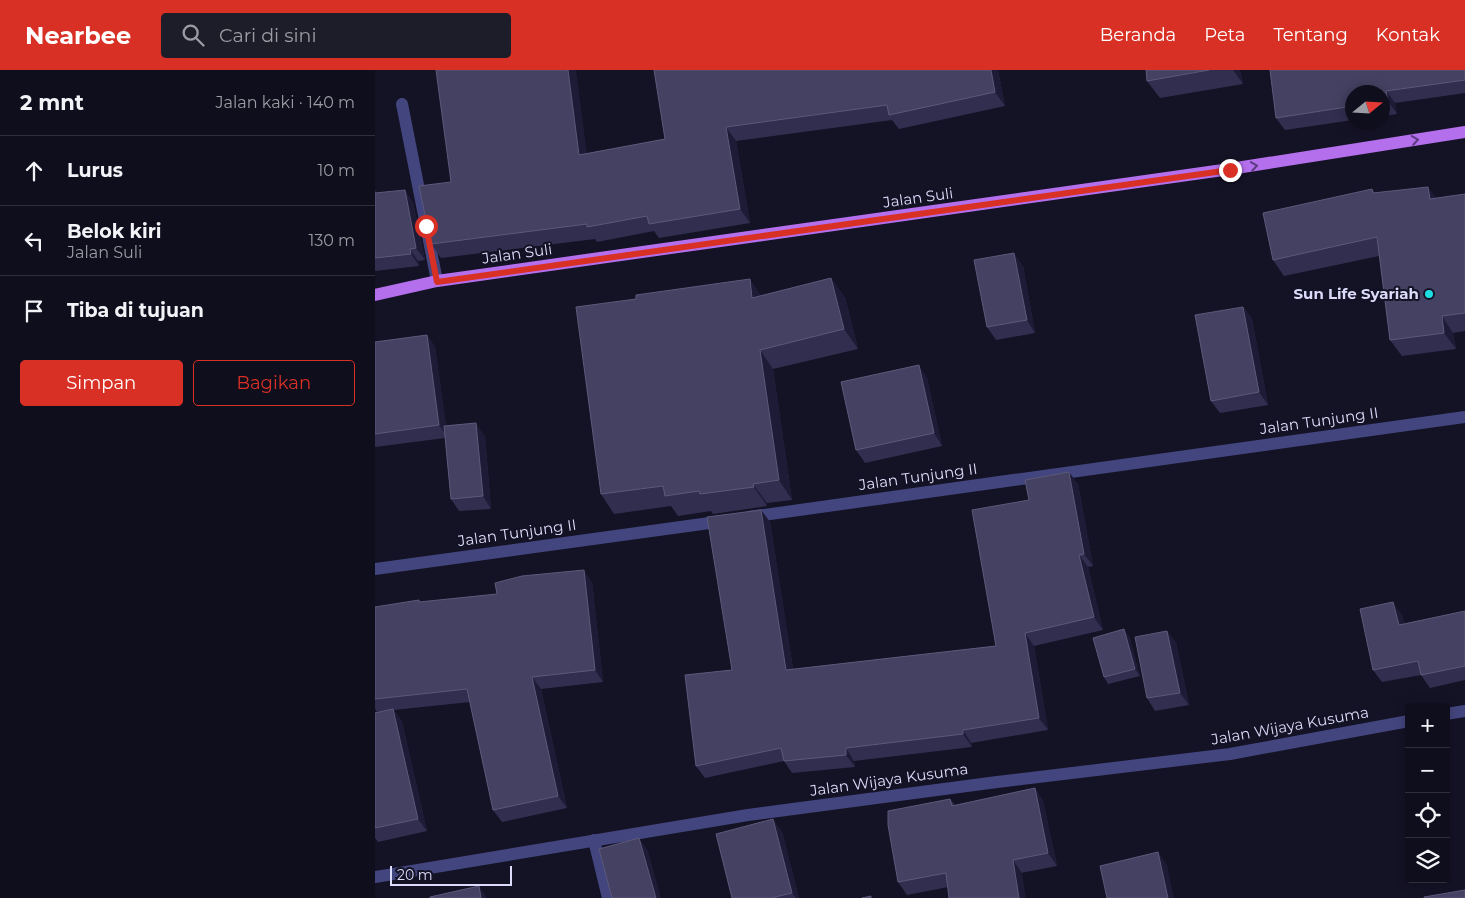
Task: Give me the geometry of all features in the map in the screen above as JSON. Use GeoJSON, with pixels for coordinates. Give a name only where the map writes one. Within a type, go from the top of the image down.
{"type":"FeatureCollection","features":[{"type":"Feature","properties":{"kind":"main road","name":"Jalan Suli"},"geometry":{"type":"LineString","coordinates":[[375,295],[437,282],[1230,170],[1465,132]]}},
{"type":"Feature","properties":{"kind":"street"},"geometry":{"type":"LineString","coordinates":[[402,104],[437,282]]}},
{"type":"Feature","properties":{"kind":"street","name":"Jalan Tunjung II"},"geometry":{"type":"LineString","coordinates":[[375,570],[1465,417]]}},
{"type":"Feature","properties":{"kind":"street"},"geometry":{"type":"LineString","coordinates":[[1450,713],[1465,710]]}},
{"type":"Feature","properties":{"kind":"street","name":"Jalan Wijaya Kusuma"},"geometry":{"type":"LineString","coordinates":[[375,877],[748,815],[1230,754],[1405,722]]}},
{"type":"Feature","properties":{"kind":"street"},"geometry":{"type":"LineString","coordinates":[[594,840],[608,898]]}},
{"type":"Feature","properties":{"kind":"building"},"geometry":{"type":"Polygon","coordinates":[[[436,70],[568,70],[579,155],[665,139],[654,70],[991,70],[995,92],[889,115],[887,105],[726,127],[740,209],[649,224],[647,216],[587,227],[587,224],[431,244],[419,186],[451,182],[436,70]]]}},
{"type":"Feature","properties":{"kind":"building"},"geometry":{"type":"Polygon","coordinates":[[[1146,70],[1209,70],[1147,81],[1146,70]]]}},
{"type":"Feature","properties":{"kind":"building"},"geometry":{"type":"Polygon","coordinates":[[[1270,70],[1465,70],[1465,80],[1390,90],[1390,85],[1345,85],[1345,107],[1276,118],[1270,70]]]}},
{"type":"Feature","properties":{"kind":"building"},"geometry":{"type":"Polygon","coordinates":[[[1428,187],[1430,199],[1465,194],[1465,313],[1442,316],[1444,333],[1390,340],[1377,237],[1273,260],[1263,213],[1372,189],[1373,193],[1428,187]]]}},
{"type":"Feature","properties":{"kind":"building"},"geometry":{"type":"Polygon","coordinates":[[[405,190],[416,248],[410,249],[411,254],[375,258],[375,193],[405,190]]]}},
{"type":"Feature","properties":{"kind":"building"},"geometry":{"type":"Polygon","coordinates":[[[1014,253],[1027,320],[987,327],[974,260],[1014,253]]]}},
{"type":"Feature","properties":{"kind":"building"},"geometry":{"type":"Polygon","coordinates":[[[831,278],[844,329],[760,350],[779,480],[753,484],[754,487],[700,494],[699,491],[665,496],[663,486],[601,494],[576,307],[636,299],[636,295],[750,279],[752,298],[831,278]]]}},
{"type":"Feature","properties":{"kind":"building"},"geometry":{"type":"Polygon","coordinates":[[[1243,307],[1259,392],[1211,401],[1195,315],[1243,307]]]}},
{"type":"Feature","properties":{"kind":"building"},"geometry":{"type":"Polygon","coordinates":[[[427,335],[439,425],[375,434],[375,342],[427,335]]]}},
{"type":"Feature","properties":{"kind":"building"},"geometry":{"type":"Polygon","coordinates":[[[919,365],[934,433],[856,450],[841,382],[919,365]]]}},
{"type":"Feature","properties":{"kind":"building"},"geometry":{"type":"Polygon","coordinates":[[[476,423],[483,496],[451,499],[444,426],[476,423]]]}},
{"type":"Feature","properties":{"kind":"building"},"geometry":{"type":"Polygon","coordinates":[[[1069,472],[1084,554],[1079,555],[1094,617],[1025,633],[1039,718],[963,730],[963,734],[846,748],[846,755],[784,761],[781,748],[696,766],[685,675],[732,670],[707,517],[761,510],[786,670],[996,646],[972,510],[1029,500],[1025,480],[1069,472]]]}},
{"type":"Feature","properties":{"kind":"building"},"geometry":{"type":"Polygon","coordinates":[[[584,570],[595,670],[532,677],[558,796],[493,810],[467,689],[375,699],[375,607],[419,600],[419,602],[497,594],[495,583],[522,576],[584,570]]]}},
{"type":"Feature","properties":{"kind":"building"},"geometry":{"type":"Polygon","coordinates":[[[1393,602],[1399,625],[1465,611],[1465,666],[1421,675],[1418,661],[1373,670],[1360,609],[1393,602]]]}},
{"type":"Feature","properties":{"kind":"building"},"geometry":{"type":"Polygon","coordinates":[[[1124,629],[1135,669],[1104,677],[1093,638],[1124,629]]]}},
{"type":"Feature","properties":{"kind":"building"},"geometry":{"type":"Polygon","coordinates":[[[1167,631],[1180,693],[1147,698],[1135,637],[1167,631]]]}},
{"type":"Feature","properties":{"kind":"building"},"geometry":{"type":"Polygon","coordinates":[[[393,709],[418,819],[375,828],[375,713],[393,709]]]}},
{"type":"Feature","properties":{"kind":"building"},"geometry":{"type":"Polygon","coordinates":[[[1035,788],[1048,853],[1013,860],[1019,898],[949,898],[946,873],[898,882],[888,825],[888,811],[950,799],[952,806],[1035,788]]]}},
{"type":"Feature","properties":{"kind":"building"},"geometry":{"type":"Polygon","coordinates":[[[773,819],[792,893],[771,898],[732,898],[716,834],[773,819]]]}},
{"type":"Feature","properties":{"kind":"building"},"geometry":{"type":"Polygon","coordinates":[[[639,838],[656,898],[612,898],[599,849],[639,838]]]}},
{"type":"Feature","properties":{"kind":"building"},"geometry":{"type":"Polygon","coordinates":[[[1158,852],[1168,898],[1107,898],[1100,866],[1158,852]]]}},
{"type":"Feature","properties":{"kind":"building"},"geometry":{"type":"Polygon","coordinates":[[[479,886],[481,898],[430,898],[430,897],[479,886]]]}},
{"type":"Feature","properties":{"kind":"building"},"geometry":{"type":"Polygon","coordinates":[[[1465,890],[1465,898],[1424,898],[1424,897],[1465,890]]]}},
{"type":"Feature","properties":{"kind":"place","name":"Sun Life Syariah"},"geometry":{"type":"Point","coordinates":[1429,294]}},
{"type":"Feature","properties":{"kind":"route"},"geometry":{"type":"LineString","coordinates":[[426,226],[437,282],[1230,170]]}}]}
